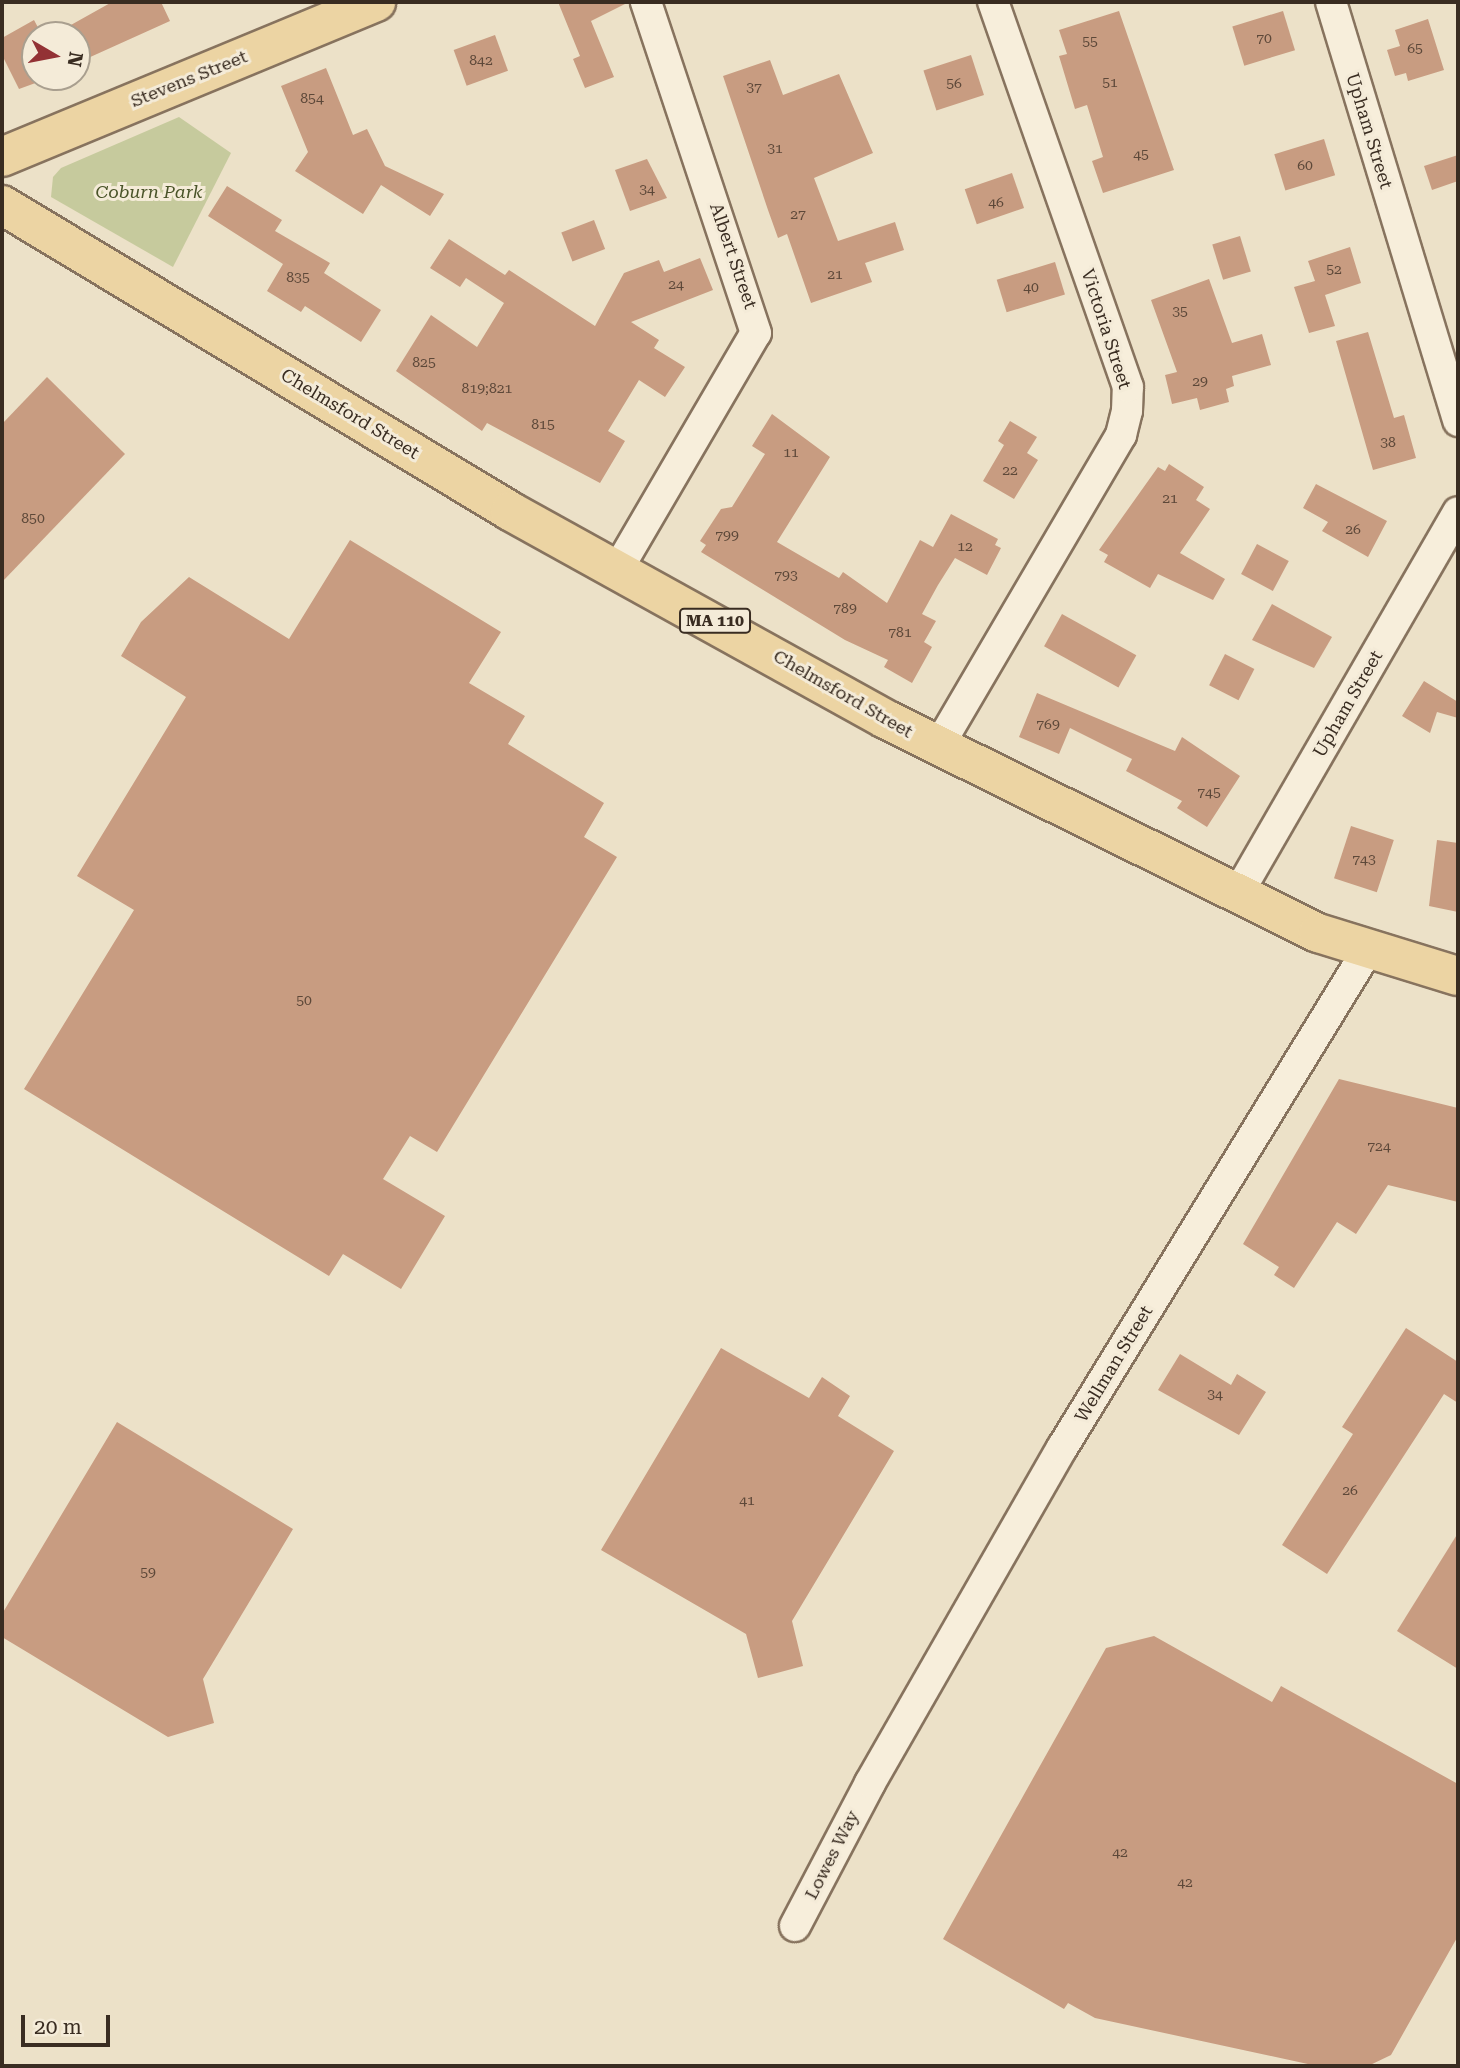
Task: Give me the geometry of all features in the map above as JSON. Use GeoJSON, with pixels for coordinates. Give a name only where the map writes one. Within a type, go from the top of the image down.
{"type":"FeatureCollection","features":[{"type":"Feature","properties":{"kind":"main road","name":"Stevens Street"},"geometry":{"type":"LineString","coordinates":[[2,157],[332,10],[376,2]]}},
{"type":"Feature","properties":{"kind":"main road","name":"Chelmsford Street"},"geometry":{"type":"LineString","coordinates":[[2,205],[510,511],[619,567],[938,747],[1237,895],[1367,951],[1458,976]]}},
{"type":"Feature","properties":{"kind":"street","name":"Albert Street"},"geometry":{"type":"LineString","coordinates":[[619,567],[757,333],[646,2]]}},
{"type":"Feature","properties":{"kind":"street","name":"Victoria Street"},"geometry":{"type":"LineString","coordinates":[[938,747],[1121,435],[1127,411],[1128,387],[993,2]]}},
{"type":"Feature","properties":{"kind":"street","name":"Upham Street"},"geometry":{"type":"LineString","coordinates":[[1331,2],[1458,421]]}},
{"type":"Feature","properties":{"kind":"street","name":"Upham Street"},"geometry":{"type":"LineString","coordinates":[[1237,895],[1457,517]]}},
{"type":"Feature","properties":{"kind":"street","name":"Wellman Street"},"geometry":{"type":"LineString","coordinates":[[870,1783],[1067,1440],[1367,951]]}},
{"type":"Feature","properties":{"kind":"street","name":"Lowes Way"},"geometry":{"type":"LineString","coordinates":[[795,1926],[870,1783]]}},
{"type":"Feature","properties":{"kind":"green space","name":"Coburn Park"},"geometry":{"type":"Polygon","coordinates":[[[179,117],[231,153],[173,267],[51,197],[53,177],[61,168],[179,117]]]}},
{"type":"Feature","properties":{"kind":"building"},"geometry":{"type":"Polygon","coordinates":[[[112,2],[161,2],[170,21],[91,57],[91,21],[78,21],[112,2]]]}},
{"type":"Feature","properties":{"kind":"building"},"geometry":{"type":"Polygon","coordinates":[[[558,2],[629,2],[591,21],[614,77],[585,88],[573,59],[580,56],[558,2]]]}},
{"type":"Feature","properties":{"kind":"building"},"geometry":{"type":"Polygon","coordinates":[[[1119,11],[1174,170],[1103,193],[1092,161],[1103,157],[1087,105],[1075,109],[1059,56],[1067,54],[1059,30],[1119,11]]]}},
{"type":"Feature","properties":{"kind":"building"},"geometry":{"type":"Polygon","coordinates":[[[1283,11],[1295,50],[1244,66],[1232,26],[1283,11]]]}},
{"type":"Feature","properties":{"kind":"building"},"geometry":{"type":"Polygon","coordinates":[[[1428,19],[1444,70],[1408,81],[1406,73],[1395,76],[1387,50],[1400,46],[1395,30],[1428,19]]]}},
{"type":"Feature","properties":{"kind":"building"},"geometry":{"type":"Polygon","coordinates":[[[21,27],[19,89],[2,55],[2,38],[21,27]]]}},
{"type":"Feature","properties":{"kind":"building"},"geometry":{"type":"Polygon","coordinates":[[[495,35],[508,71],[467,86],[454,50],[495,35]]]}},
{"type":"Feature","properties":{"kind":"building"},"geometry":{"type":"Polygon","coordinates":[[[971,55],[984,95],[936,110],[923,70],[971,55]]]}},
{"type":"Feature","properties":{"kind":"building"},"geometry":{"type":"Polygon","coordinates":[[[770,60],[783,95],[839,74],[873,153],[814,178],[838,241],[895,222],[904,250],[865,263],[872,282],[811,303],[787,234],[778,238],[723,76],[770,60]]]}},
{"type":"Feature","properties":{"kind":"building"},"geometry":{"type":"Polygon","coordinates":[[[326,68],[353,135],[367,129],[385,166],[444,194],[430,216],[381,185],[363,214],[295,171],[308,152],[281,86],[326,68]]]}},
{"type":"Feature","properties":{"kind":"building"},"geometry":{"type":"Polygon","coordinates":[[[1324,139],[1335,175],[1285,191],[1274,154],[1324,139]]]}},
{"type":"Feature","properties":{"kind":"building"},"geometry":{"type":"Polygon","coordinates":[[[1458,155],[1458,181],[1432,190],[1424,166],[1458,155]]]}},
{"type":"Feature","properties":{"kind":"building"},"geometry":{"type":"Polygon","coordinates":[[[647,159],[667,198],[630,211],[615,170],[647,159]]]}},
{"type":"Feature","properties":{"kind":"building"},"geometry":{"type":"Polygon","coordinates":[[[1012,173],[1024,208],[977,224],[965,189],[1012,173]]]}},
{"type":"Feature","properties":{"kind":"building"},"geometry":{"type":"Polygon","coordinates":[[[227,186],[282,220],[275,231],[330,263],[324,273],[381,310],[361,342],[305,306],[301,312],[267,291],[283,264],[208,216],[227,186]]]}},
{"type":"Feature","properties":{"kind":"building"},"geometry":{"type":"Polygon","coordinates":[[[594,220],[605,249],[572,261],[561,233],[594,220]]]}},
{"type":"Feature","properties":{"kind":"building"},"geometry":{"type":"Polygon","coordinates":[[[1240,236],[1251,271],[1223,280],[1212,244],[1240,236]]]}},
{"type":"Feature","properties":{"kind":"building"},"geometry":{"type":"Polygon","coordinates":[[[449,239],[505,275],[509,270],[595,326],[624,273],[659,260],[664,272],[700,258],[713,290],[631,322],[659,340],[654,348],[685,367],[665,397],[639,380],[608,431],[625,441],[600,483],[487,423],[482,431],[396,371],[431,315],[477,347],[504,303],[466,278],[460,287],[430,268],[449,239]]]}},
{"type":"Feature","properties":{"kind":"building"},"geometry":{"type":"Polygon","coordinates":[[[1350,247],[1361,283],[1325,295],[1335,326],[1309,333],[1294,287],[1315,281],[1308,261],[1350,247]]]}},
{"type":"Feature","properties":{"kind":"building"},"geometry":{"type":"Polygon","coordinates":[[[1055,262],[1065,295],[1007,312],[997,280],[1055,262]]]}},
{"type":"Feature","properties":{"kind":"building"},"geometry":{"type":"Polygon","coordinates":[[[1209,279],[1232,343],[1262,334],[1271,365],[1232,376],[1234,386],[1226,389],[1229,402],[1200,410],[1197,398],[1172,404],[1165,375],[1177,372],[1151,300],[1209,279]]]}},
{"type":"Feature","properties":{"kind":"building"},"geometry":{"type":"Polygon","coordinates":[[[1368,332],[1394,418],[1404,415],[1416,458],[1373,470],[1336,341],[1368,332]]]}},
{"type":"Feature","properties":{"kind":"building"},"geometry":{"type":"Polygon","coordinates":[[[47,377],[125,454],[2,582],[2,424],[47,377]]]}},
{"type":"Feature","properties":{"kind":"building"},"geometry":{"type":"Polygon","coordinates":[[[772,414],[830,457],[777,542],[839,578],[843,572],[887,603],[920,540],[933,547],[951,514],[998,539],[995,545],[1001,548],[987,575],[955,558],[938,585],[922,614],[936,621],[924,642],[932,647],[912,683],[884,667],[888,660],[845,640],[701,552],[706,545],[700,541],[721,509],[732,507],[765,454],[752,446],[772,414]]]}},
{"type":"Feature","properties":{"kind":"building"},"geometry":{"type":"Polygon","coordinates":[[[1010,421],[1037,437],[1027,453],[1038,460],[1014,499],[983,481],[1004,445],[998,441],[1010,421]]]}},
{"type":"Feature","properties":{"kind":"building"},"geometry":{"type":"Polygon","coordinates":[[[1169,464],[1204,487],[1196,500],[1210,509],[1180,553],[1225,579],[1213,600],[1158,574],[1150,588],[1104,562],[1108,555],[1099,550],[1158,467],[1165,471],[1169,464]]]}},
{"type":"Feature","properties":{"kind":"building"},"geometry":{"type":"Polygon","coordinates":[[[1316,484],[1387,521],[1368,557],[1322,531],[1328,522],[1303,508],[1316,484]]]}},
{"type":"Feature","properties":{"kind":"building"},"geometry":{"type":"Polygon","coordinates":[[[350,540],[501,632],[469,683],[525,716],[508,744],[604,803],[584,837],[617,857],[437,1152],[410,1136],[383,1179],[445,1216],[401,1289],[343,1254],[329,1276],[24,1089],[134,910],[77,876],[186,697],[121,656],[141,622],[189,577],[289,639],[350,540]]]}},
{"type":"Feature","properties":{"kind":"building"},"geometry":{"type":"Polygon","coordinates":[[[1257,544],[1289,561],[1273,591],[1241,574],[1257,544]]]}},
{"type":"Feature","properties":{"kind":"building"},"geometry":{"type":"Polygon","coordinates":[[[1272,604],[1332,637],[1314,668],[1252,640],[1272,604]]]}},
{"type":"Feature","properties":{"kind":"building"},"geometry":{"type":"Polygon","coordinates":[[[1062,614],[1136,655],[1118,688],[1044,646],[1062,614]]]}},
{"type":"Feature","properties":{"kind":"building"},"geometry":{"type":"Polygon","coordinates":[[[1225,654],[1254,669],[1239,700],[1209,685],[1225,654]]]}},
{"type":"Feature","properties":{"kind":"building"},"geometry":{"type":"Polygon","coordinates":[[[1424,681],[1458,702],[1458,718],[1437,712],[1430,733],[1402,716],[1424,681]]]}},
{"type":"Feature","properties":{"kind":"building"},"geometry":{"type":"Polygon","coordinates":[[[1037,693],[1175,751],[1182,737],[1240,776],[1207,827],[1177,808],[1182,801],[1126,771],[1132,759],[1070,728],[1059,754],[1019,737],[1037,693]]]}},
{"type":"Feature","properties":{"kind":"building"},"geometry":{"type":"Polygon","coordinates":[[[1351,826],[1394,840],[1377,892],[1334,878],[1351,826]]]}},
{"type":"Feature","properties":{"kind":"building"},"geometry":{"type":"Polygon","coordinates":[[[1437,840],[1458,843],[1458,912],[1429,906],[1437,840]]]}},
{"type":"Feature","properties":{"kind":"building"},"geometry":{"type":"Polygon","coordinates":[[[1339,1079],[1458,1108],[1458,1202],[1388,1185],[1356,1234],[1337,1222],[1294,1288],[1274,1275],[1279,1267],[1243,1244],[1339,1079]]]}},
{"type":"Feature","properties":{"kind":"building"},"geometry":{"type":"Polygon","coordinates":[[[1406,1328],[1458,1362],[1458,1403],[1444,1394],[1327,1574],[1282,1545],[1353,1434],[1342,1427],[1406,1328]]]}},
{"type":"Feature","properties":{"kind":"building"},"geometry":{"type":"Polygon","coordinates":[[[721,1348],[809,1398],[822,1377],[850,1396],[838,1416],[894,1451],[792,1621],[803,1666],[758,1678],[746,1634],[601,1550],[721,1348]]]}},
{"type":"Feature","properties":{"kind":"building"},"geometry":{"type":"Polygon","coordinates":[[[1180,1354],[1231,1385],[1237,1374],[1266,1392],[1239,1435],[1158,1390],[1180,1354]]]}},
{"type":"Feature","properties":{"kind":"building"},"geometry":{"type":"Polygon","coordinates":[[[117,1422],[293,1529],[203,1679],[214,1723],[168,1737],[2,1637],[2,1614],[117,1422]]]}},
{"type":"Feature","properties":{"kind":"building"},"geometry":{"type":"Polygon","coordinates":[[[1458,1533],[1458,1669],[1397,1631],[1458,1533]]]}},
{"type":"Feature","properties":{"kind":"building"},"geometry":{"type":"Polygon","coordinates":[[[1154,1636],[1272,1702],[1281,1686],[1458,1784],[1458,1936],[1391,2055],[1368,2066],[1317,2066],[1095,2018],[1068,2003],[1064,2009],[943,1939],[1106,1648],[1154,1636]]]}}]}
